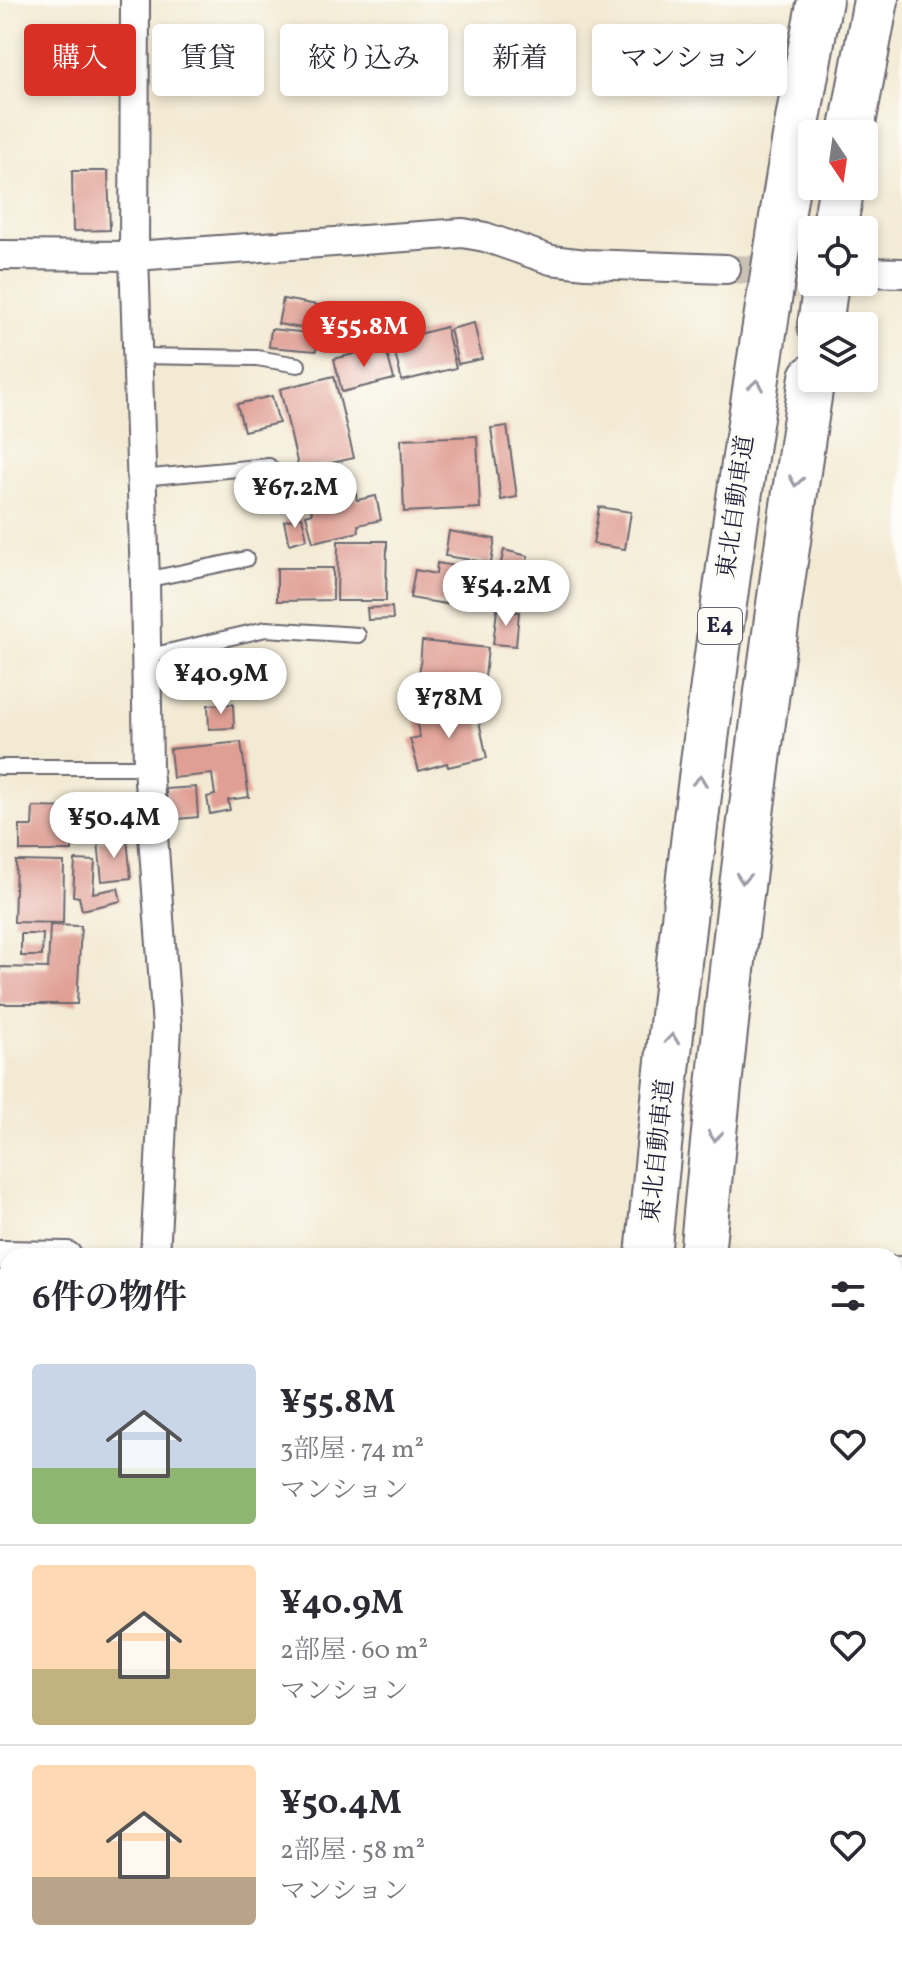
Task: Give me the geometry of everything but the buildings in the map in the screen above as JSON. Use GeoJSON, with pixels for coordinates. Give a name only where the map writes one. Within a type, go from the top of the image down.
{"type":"FeatureCollection","features":[{"type":"Feature","properties":{"kind":"main road","name":"東北自動車道"},"geometry":{"type":"LineString","coordinates":[[649,1248],[692,852],[733,533],[820,0]]}},
{"type":"Feature","properties":{"kind":"main road"},"geometry":{"type":"LineString","coordinates":[[854,120],[876,0]]}},
{"type":"Feature","properties":{"kind":"main road","name":"E4"},"geometry":{"type":"LineString","coordinates":[[703,1248],[743,871],[810,392]]}},
{"type":"Feature","properties":{"kind":"street"},"geometry":{"type":"LineString","coordinates":[[135,0],[134,256],[148,767],[167,1027],[155,1248]]}},
{"type":"Feature","properties":{"kind":"street"},"geometry":{"type":"LineString","coordinates":[[0,255],[134,256],[463,233],[485,237],[551,260],[726,269]]}},
{"type":"Feature","properties":{"kind":"street"},"geometry":{"type":"LineString","coordinates":[[878,272],[902,273]]}},
{"type":"Feature","properties":{"kind":"lane"},"geometry":{"type":"LineString","coordinates":[[138,356],[257,358],[298,365]]}},
{"type":"Feature","properties":{"kind":"lane"},"geometry":{"type":"LineString","coordinates":[[141,478],[269,466]]}},
{"type":"Feature","properties":{"kind":"lane"},"geometry":{"type":"LineString","coordinates":[[145,580],[246,559]]}},
{"type":"Feature","properties":{"kind":"lane"},"geometry":{"type":"LineString","coordinates":[[146,657],[266,629],[358,635]]}},
{"type":"Feature","properties":{"kind":"lane"},"geometry":{"type":"LineString","coordinates":[[0,767],[148,767]]}},
{"type":"Feature","properties":{"kind":"tunnel"},"geometry":{"type":"LineString","coordinates":[[726,269],[798,271]]}}]}
